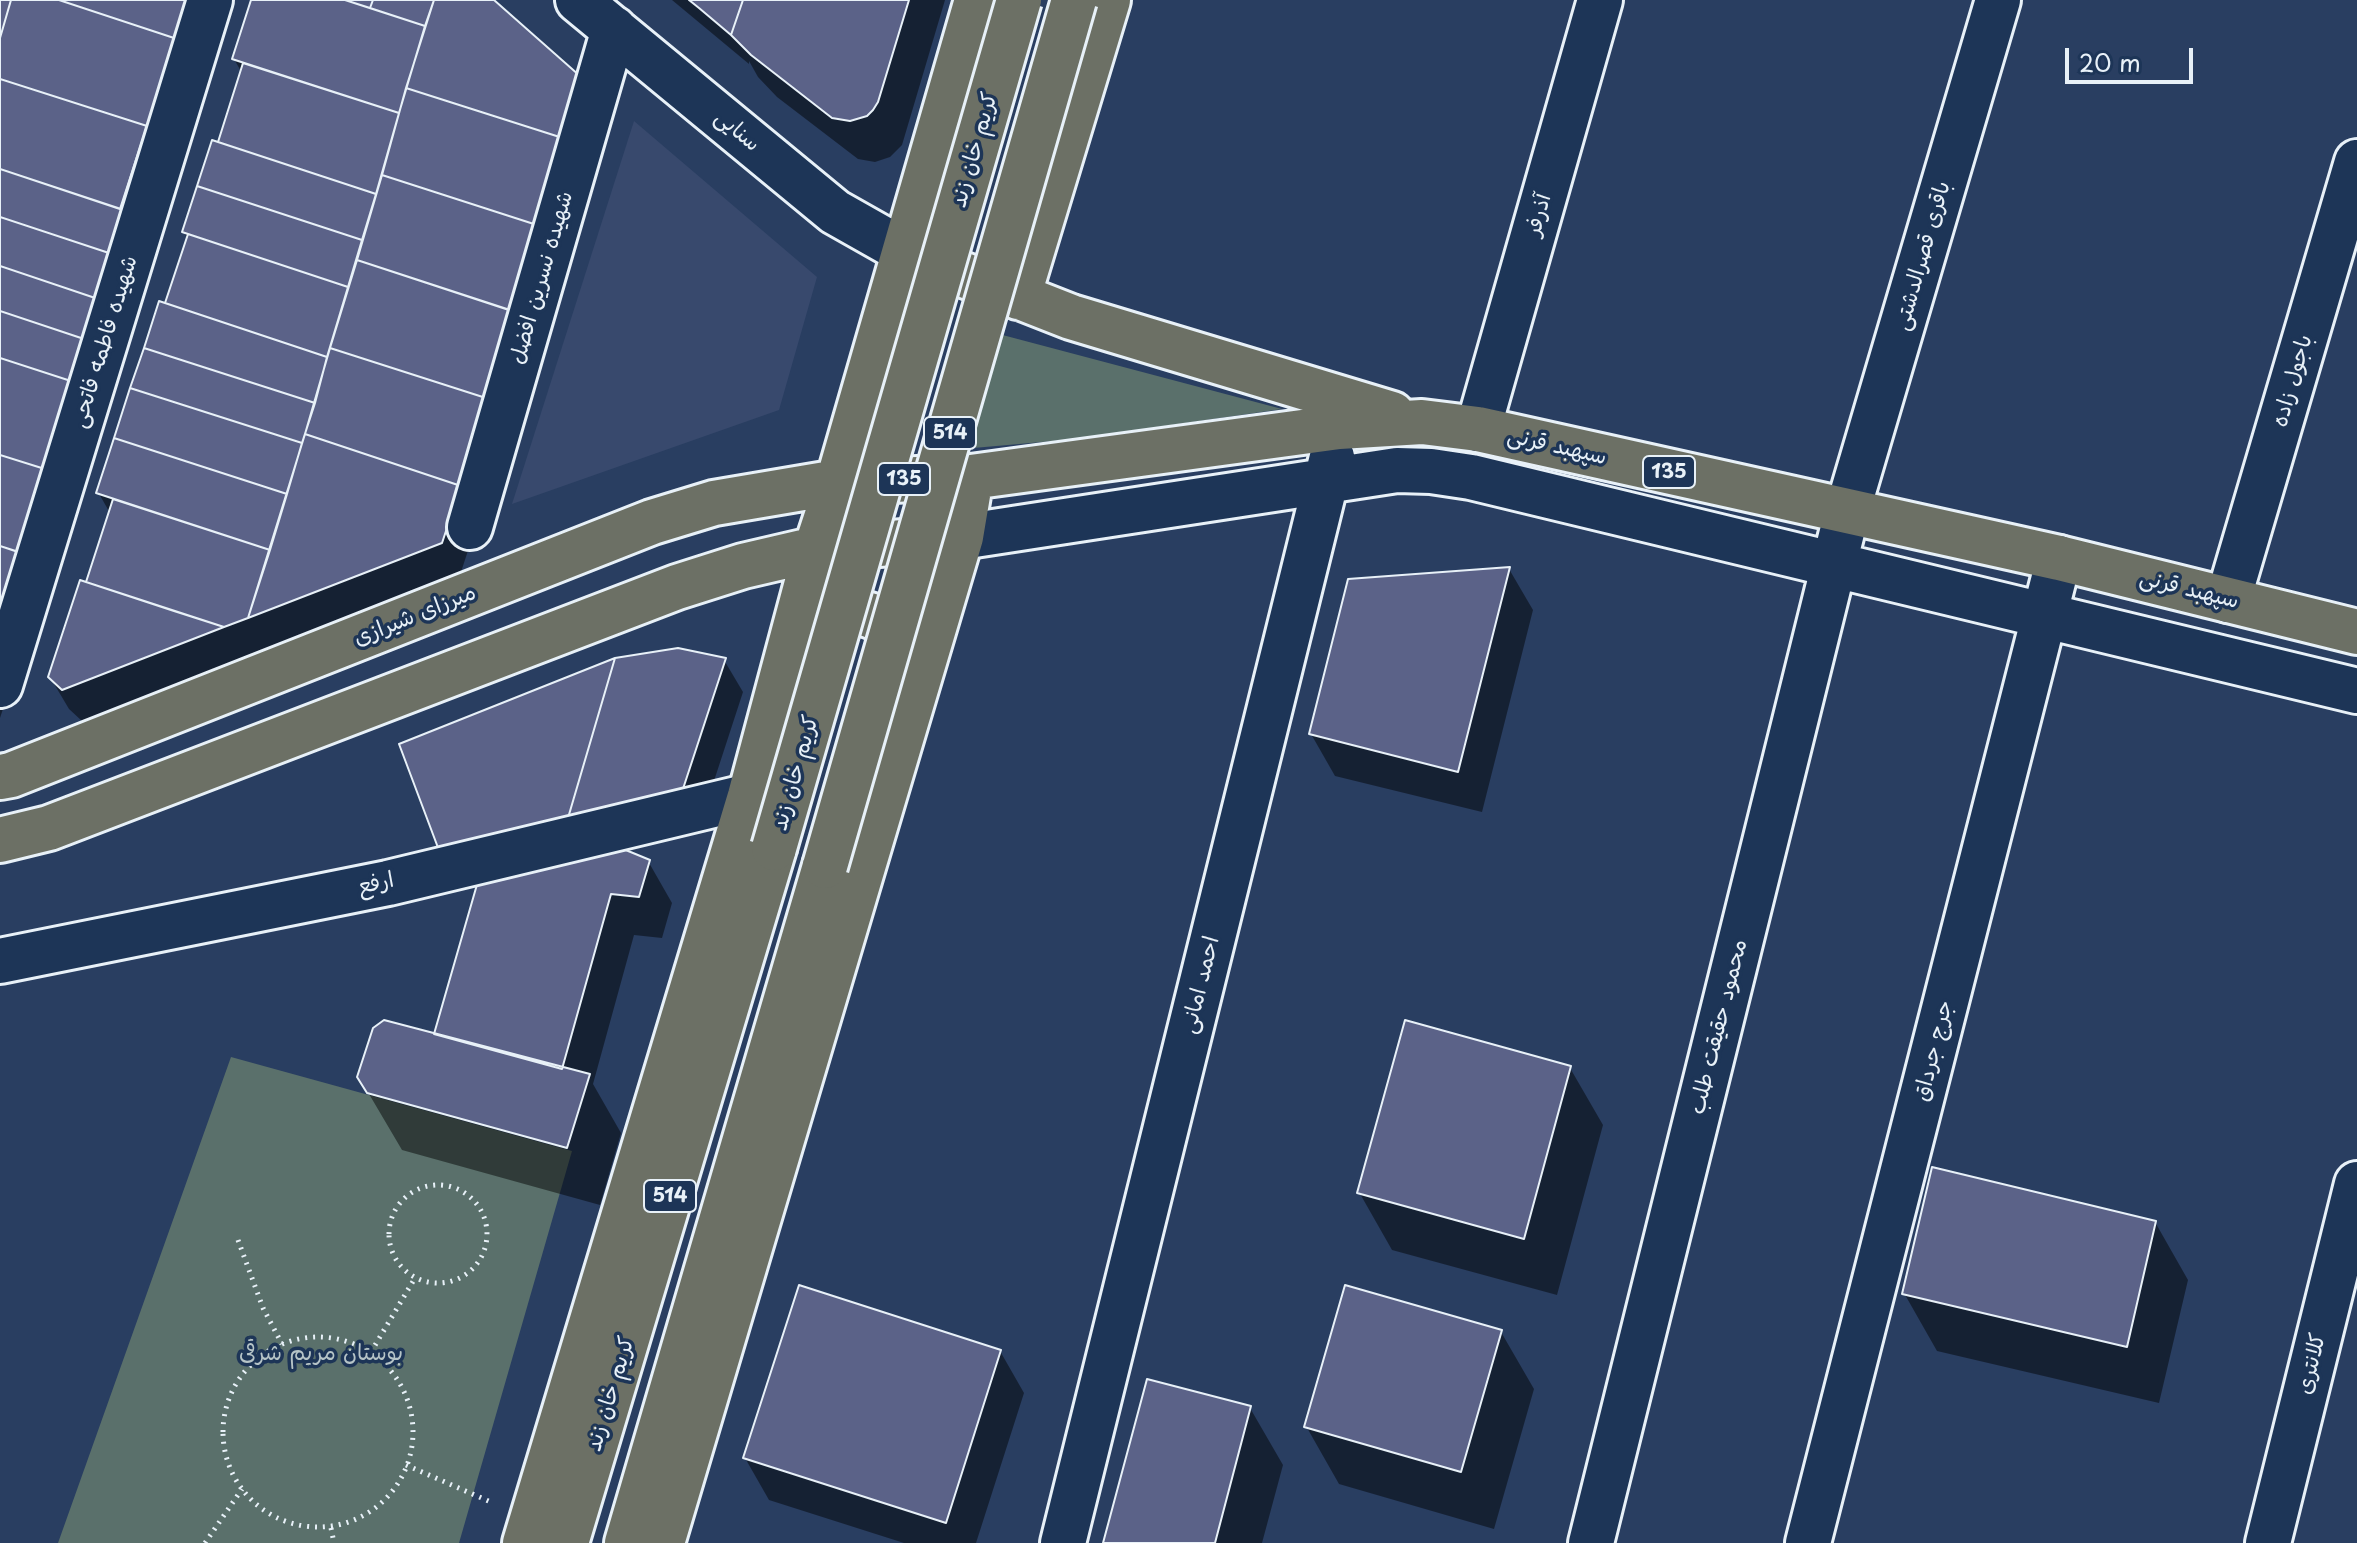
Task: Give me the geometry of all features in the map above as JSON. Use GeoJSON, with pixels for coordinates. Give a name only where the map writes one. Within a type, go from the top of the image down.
{"type":"FeatureCollection","features":[{"type":"Feature","properties":{"kind":"main road","name":"کریم خان زند"},"geometry":{"type":"LineString","coordinates":[[541,1535],[750,796],[816,549],[977,0]]}},
{"type":"Feature","properties":{"kind":"main road","name":"کریم خان زند"},"geometry":{"type":"LineString","coordinates":[[541,1535],[774,848],[1019,0]]}},
{"type":"Feature","properties":{"kind":"main road","name":"514"},"geometry":{"type":"LineString","coordinates":[[627,1543],[1074,0]]}},
{"type":"Feature","properties":{"kind":"main road"},"geometry":{"type":"LineString","coordinates":[[1018,297],[1108,0]]}},
{"type":"Feature","properties":{"kind":"main road"},"geometry":{"type":"LineString","coordinates":[[904,251],[1071,317],[1422,422]]}},
{"type":"Feature","properties":{"kind":"main road","name":"سپهبد قرنی"},"geometry":{"type":"LineString","coordinates":[[838,482],[971,477],[1339,427],[1422,422],[1478,429],[2059,558],[2357,632]]}},
{"type":"Feature","properties":{"kind":"main road"},"geometry":{"type":"LineString","coordinates":[[662,1543],[961,537],[971,477]]}},
{"type":"Feature","properties":{"kind":"main road","name":"میرزای شیرازی"},"geometry":{"type":"LineString","coordinates":[[0,777],[652,522],[714,503],[838,482]]}},
{"type":"Feature","properties":{"kind":"main road"},"geometry":{"type":"LineString","coordinates":[[0,840],[49,828],[677,587],[754,563],[816,549],[961,537]]}},
{"type":"Feature","properties":{"kind":"main road"},"geometry":{"type":"LineString","coordinates":[[786,662],[826,618],[838,612],[874,618],[891,625],[911,644],[915,654],[914,698]]}},
{"type":"Feature","properties":{"kind":"street","name":"شهیده فاطمه فاتحی"},"geometry":{"type":"LineString","coordinates":[[0,685],[210,0]]}},
{"type":"Feature","properties":{"kind":"street","name":"سنایی"},"geometry":{"type":"LineString","coordinates":[[578,0],[835,212],[904,251]]}},
{"type":"Feature","properties":{"kind":"street","name":"آذرفر"},"geometry":{"type":"LineString","coordinates":[[1478,429],[1600,0]]}},
{"type":"Feature","properties":{"kind":"street","name":"باقری قصرالدشتی"},"geometry":{"type":"LineString","coordinates":[[1847,512],[1998,0]]}},
{"type":"Feature","properties":{"kind":"street","name":"شهیده نسرین افضل"},"geometry":{"type":"LineString","coordinates":[[470,527],[614,29]]}},
{"type":"Feature","properties":{"kind":"street","name":"باجول زاده"},"geometry":{"type":"LineString","coordinates":[[2228,600],[2357,162]]}},
{"type":"Feature","properties":{"kind":"street","name":"احمد امانی"},"geometry":{"type":"LineString","coordinates":[[1063,1543],[1339,427]]}},
{"type":"Feature","properties":{"kind":"street"},"geometry":{"type":"LineString","coordinates":[[961,537],[1397,470],[1431,471],[1471,477],[2357,691]]}},
{"type":"Feature","properties":{"kind":"street","name":"محمود حقیقت طلب"},"geometry":{"type":"LineString","coordinates":[[1591,1543],[1847,512]]}},
{"type":"Feature","properties":{"kind":"street","name":"جرج جرداق"},"geometry":{"type":"LineString","coordinates":[[1808,1543],[2059,558]]}},
{"type":"Feature","properties":{"kind":"street","name":"ارفع"},"geometry":{"type":"LineString","coordinates":[[0,961],[388,883],[750,796]]}},
{"type":"Feature","properties":{"kind":"street","name":"کلانتری"},"geometry":{"type":"LineString","coordinates":[[2268,1543],[2357,1184]]}},
{"type":"Feature","properties":{"kind":"path"},"geometry":{"type":"LineString","coordinates":[[434,1185],[466,1193],[478,1205],[486,1227],[484,1252],[476,1266],[462,1277],[447,1283],[431,1283],[415,1278],[402,1268],[394,1255],[390,1224],[396,1210],[418,1189],[434,1185]]}},
{"type":"Feature","properties":{"kind":"path"},"geometry":{"type":"LineString","coordinates":[[238,1240],[263,1308],[282,1344]]}},
{"type":"Feature","properties":{"kind":"path"},"geometry":{"type":"LineString","coordinates":[[370,1353],[415,1278]]}},
{"type":"Feature","properties":{"kind":"path"},"geometry":{"type":"LineString","coordinates":[[330,1336],[361,1346],[370,1353],[388,1366],[406,1394],[414,1422],[412,1452],[401,1479],[383,1502],[359,1519],[331,1528],[302,1527],[274,1518],[247,1498],[229,1470],[222,1437],[226,1404],[241,1374],[265,1351],[296,1338],[330,1336]]}},
{"type":"Feature","properties":{"kind":"path"},"geometry":{"type":"LineString","coordinates":[[406,1465],[541,1535]]}},
{"type":"Feature","properties":{"kind":"path"},"geometry":{"type":"LineString","coordinates":[[205,1543],[242,1489]]}},
{"type":"Feature","properties":{"kind":"path"},"geometry":{"type":"LineString","coordinates":[[331,1528],[334,1543]]}},
{"type":"Feature","properties":{"kind":"shaded area"},"geometry":{"type":"Polygon","coordinates":[[[634,121],[817,277],[779,410],[512,504],[634,121]]]}},
{"type":"Feature","properties":{"kind":"green space"},"geometry":{"type":"Polygon","coordinates":[[[995,333],[1282,409],[1076,439],[962,449],[995,333]]]}},
{"type":"Feature","properties":{"kind":"green space","name":"بوستان مریم شرقی"},"geometry":{"type":"Polygon","coordinates":[[[231,1057],[572,1151],[459,1543],[58,1543],[231,1057]]]}},
{"type":"Feature","properties":{"kind":"building"},"geometry":{"type":"Polygon","coordinates":[[[0,0],[11,0],[0,38],[0,0]]]}},
{"type":"Feature","properties":{"kind":"building"},"geometry":{"type":"Polygon","coordinates":[[[11,0],[59,0],[177,39],[147,126],[0,79],[0,38],[11,0]]]}},
{"type":"Feature","properties":{"kind":"building"},"geometry":{"type":"Polygon","coordinates":[[[59,0],[189,0],[177,39],[59,0]]]}},
{"type":"Feature","properties":{"kind":"building"},"geometry":{"type":"Polygon","coordinates":[[[251,0],[345,0],[425,26],[399,113],[232,59],[251,0]]]}},
{"type":"Feature","properties":{"kind":"building"},"geometry":{"type":"Polygon","coordinates":[[[345,0],[373,0],[370,8],[345,0]]]}},
{"type":"Feature","properties":{"kind":"building"},"geometry":{"type":"Polygon","coordinates":[[[373,0],[434,0],[425,26],[370,8],[373,0]]]}},
{"type":"Feature","properties":{"kind":"building"},"geometry":{"type":"Polygon","coordinates":[[[434,0],[494,0],[580,76],[569,140],[406,88],[434,0]]]}},
{"type":"Feature","properties":{"kind":"building"},"geometry":{"type":"Polygon","coordinates":[[[689,0],[743,0],[731,35],[699,8],[689,0]]]}},
{"type":"Feature","properties":{"kind":"building"},"geometry":{"type":"Polygon","coordinates":[[[743,0],[909,0],[873,110],[867,116],[850,121],[832,118],[751,55],[731,35],[743,0]]]}},
{"type":"Feature","properties":{"kind":"building"},"geometry":{"type":"Polygon","coordinates":[[[243,63],[399,113],[376,194],[218,142],[243,63]]]}},
{"type":"Feature","properties":{"kind":"building"},"geometry":{"type":"Polygon","coordinates":[[[0,79],[147,126],[120,209],[0,169],[0,79]]]}},
{"type":"Feature","properties":{"kind":"building"},"geometry":{"type":"Polygon","coordinates":[[[406,88],[569,140],[540,226],[382,175],[406,88]]]}},
{"type":"Feature","properties":{"kind":"building"},"geometry":{"type":"Polygon","coordinates":[[[212,140],[376,194],[362,240],[197,186],[212,140]]]}},
{"type":"Feature","properties":{"kind":"building"},"geometry":{"type":"Polygon","coordinates":[[[0,169],[133,213],[118,256],[0,217],[0,169]]]}},
{"type":"Feature","properties":{"kind":"building"},"geometry":{"type":"Polygon","coordinates":[[[382,175],[540,226],[513,311],[357,260],[382,175]]]}},
{"type":"Feature","properties":{"kind":"building"},"geometry":{"type":"Polygon","coordinates":[[[197,186],[362,240],[348,287],[182,232],[197,186]]]}},
{"type":"Feature","properties":{"kind":"building"},"geometry":{"type":"Polygon","coordinates":[[[0,217],[118,256],[104,301],[0,266],[0,217]]]}},
{"type":"Feature","properties":{"kind":"building"},"geometry":{"type":"Polygon","coordinates":[[[188,234],[348,287],[327,357],[165,303],[188,234]]]}},
{"type":"Feature","properties":{"kind":"building"},"geometry":{"type":"Polygon","coordinates":[[[357,260],[518,313],[489,399],[330,348],[357,260]]]}},
{"type":"Feature","properties":{"kind":"building"},"geometry":{"type":"Polygon","coordinates":[[[0,266],[104,301],[90,341],[0,311],[0,266]]]}},
{"type":"Feature","properties":{"kind":"building"},"geometry":{"type":"Polygon","coordinates":[[[159,301],[327,357],[315,403],[144,348],[159,301]]]}},
{"type":"Feature","properties":{"kind":"building"},"geometry":{"type":"Polygon","coordinates":[[[0,311],[90,341],[77,383],[0,358],[0,311]]]}},
{"type":"Feature","properties":{"kind":"building"},"geometry":{"type":"Polygon","coordinates":[[[144,348],[315,403],[302,443],[130,388],[144,348]]]}},
{"type":"Feature","properties":{"kind":"building"},"geometry":{"type":"Polygon","coordinates":[[[330,348],[489,399],[461,486],[305,434],[330,348]]]}},
{"type":"Feature","properties":{"kind":"building"},"geometry":{"type":"Polygon","coordinates":[[[0,358],[77,383],[48,470],[0,455],[0,358]]]}},
{"type":"Feature","properties":{"kind":"building"},"geometry":{"type":"Polygon","coordinates":[[[130,388],[302,443],[287,494],[114,438],[130,388]]]}},
{"type":"Feature","properties":{"kind":"building"},"geometry":{"type":"Polygon","coordinates":[[[305,434],[461,486],[442,543],[248,618],[305,434]]]}},
{"type":"Feature","properties":{"kind":"building"},"geometry":{"type":"Polygon","coordinates":[[[114,438],[287,494],[270,550],[96,493],[114,438]]]}},
{"type":"Feature","properties":{"kind":"building"},"geometry":{"type":"Polygon","coordinates":[[[0,455],[48,470],[21,553],[0,546],[0,455]]]}},
{"type":"Feature","properties":{"kind":"building"},"geometry":{"type":"Polygon","coordinates":[[[113,499],[270,550],[248,618],[224,627],[86,582],[113,499]]]}},
{"type":"Feature","properties":{"kind":"building"},"geometry":{"type":"Polygon","coordinates":[[[0,546],[25,554],[0,632],[0,546]]]}},
{"type":"Feature","properties":{"kind":"building"},"geometry":{"type":"Polygon","coordinates":[[[1510,567],[1458,772],[1309,734],[1348,579],[1510,567]]]}},
{"type":"Feature","properties":{"kind":"building"},"geometry":{"type":"Polygon","coordinates":[[[80,580],[224,627],[62,690],[48,677],[80,580]]]}},
{"type":"Feature","properties":{"kind":"building"},"geometry":{"type":"Polygon","coordinates":[[[678,648],[726,658],[680,798],[568,818],[615,658],[678,648]]]}},
{"type":"Feature","properties":{"kind":"building"},"geometry":{"type":"Polygon","coordinates":[[[615,658],[568,818],[440,853],[399,744],[615,658]]]}},
{"type":"Feature","properties":{"kind":"building"},"geometry":{"type":"Polygon","coordinates":[[[616,846],[650,860],[639,897],[611,894],[562,1069],[434,1034],[478,881],[616,846]]]}},
{"type":"Feature","properties":{"kind":"building"},"geometry":{"type":"Polygon","coordinates":[[[384,1020],[590,1074],[567,1148],[367,1093],[357,1077],[373,1028],[384,1020]]]}},
{"type":"Feature","properties":{"kind":"building"},"geometry":{"type":"Polygon","coordinates":[[[1405,1020],[1571,1066],[1524,1239],[1357,1193],[1405,1020]]]}},
{"type":"Feature","properties":{"kind":"building"},"geometry":{"type":"Polygon","coordinates":[[[1932,1167],[2156,1221],[2127,1347],[1902,1294],[1932,1167]]]}},
{"type":"Feature","properties":{"kind":"building"},"geometry":{"type":"Polygon","coordinates":[[[799,1285],[1001,1350],[946,1523],[743,1458],[799,1285]]]}},
{"type":"Feature","properties":{"kind":"building"},"geometry":{"type":"Polygon","coordinates":[[[1345,1285],[1502,1330],[1461,1472],[1304,1427],[1345,1285]]]}},
{"type":"Feature","properties":{"kind":"building"},"geometry":{"type":"Polygon","coordinates":[[[1147,1379],[1251,1406],[1215,1543],[1103,1543],[1147,1379]]]}}]}
